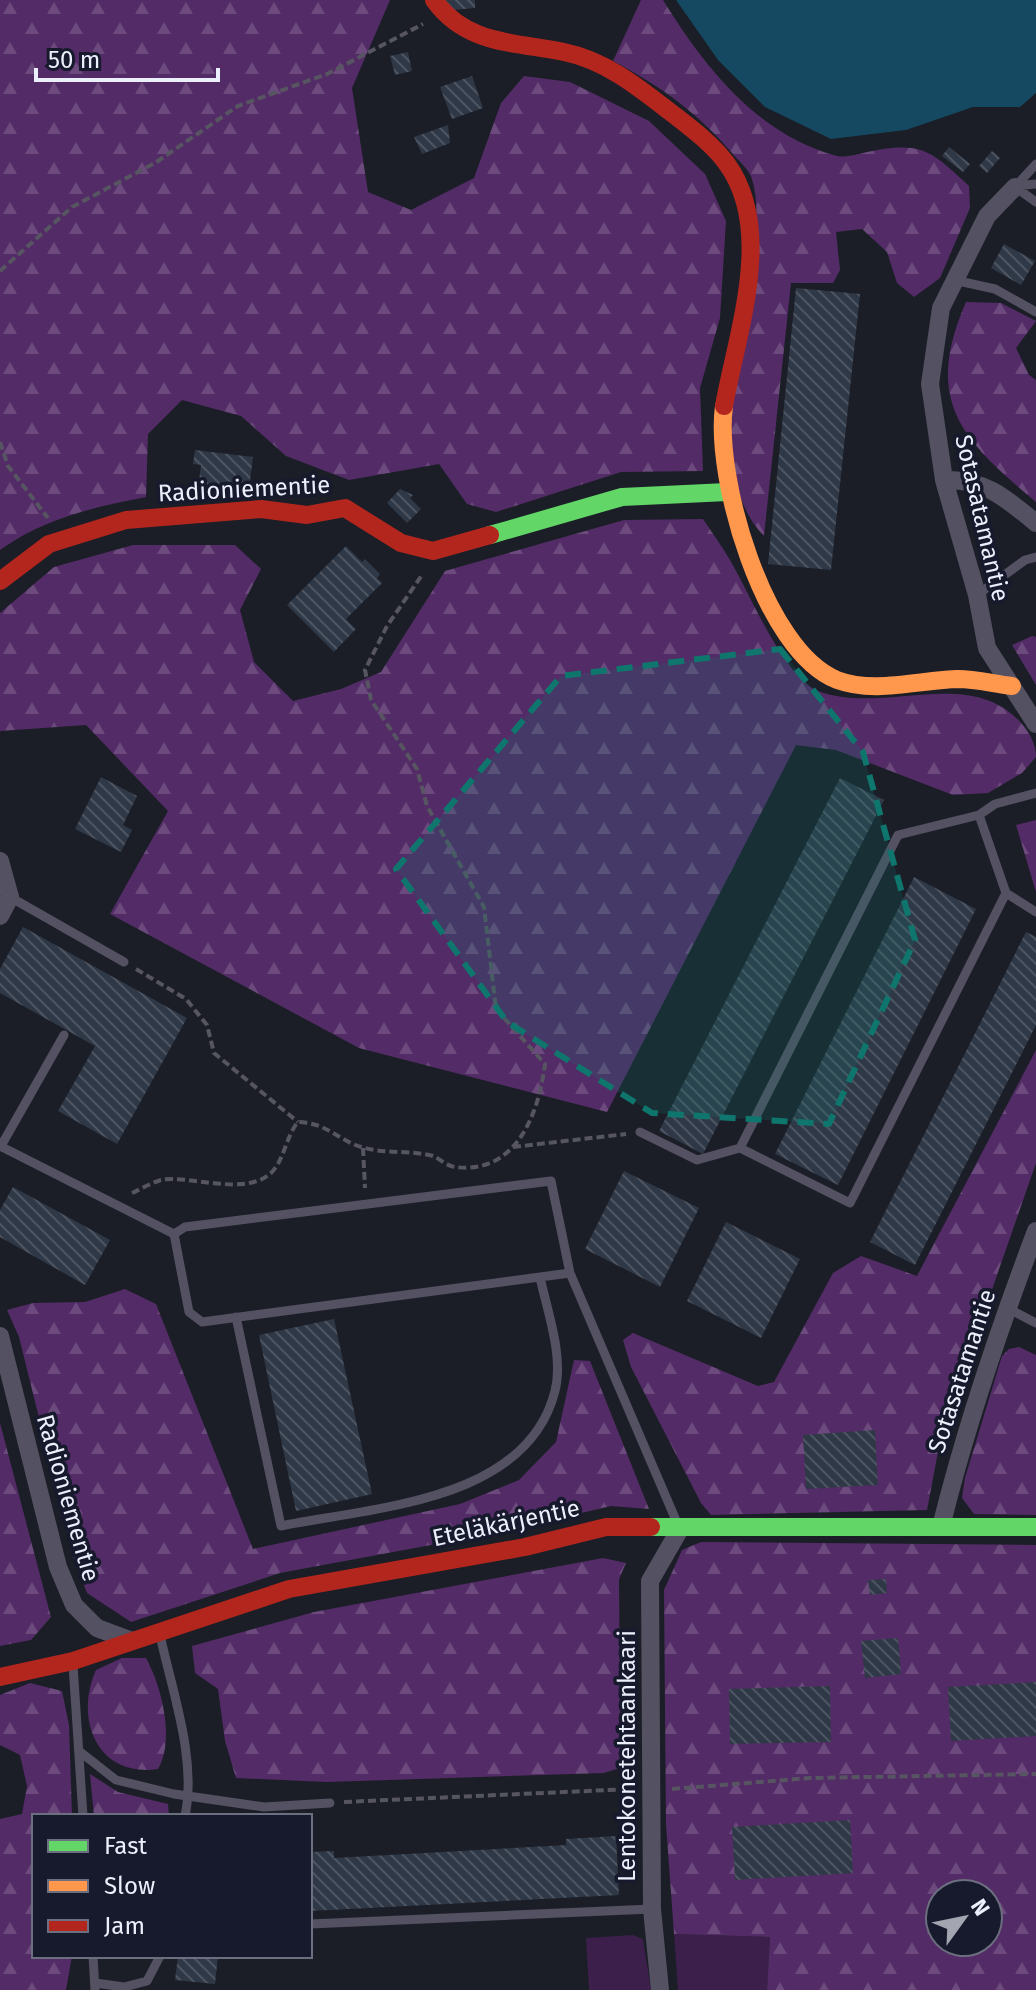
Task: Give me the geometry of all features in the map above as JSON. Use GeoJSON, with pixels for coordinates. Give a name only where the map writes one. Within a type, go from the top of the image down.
{"type":"FeatureCollection","features":[{"type":"Feature","properties":{"kind":"street"},"geometry":{"type":"LineString","coordinates":[[437,7],[470,34],[587,58],[691,128],[727,163],[741,184],[747,203],[747,282],[738,347],[723,396],[721,440],[727,492],[770,607],[801,657],[839,681],[899,684],[961,679],[1012,686]]}},
{"type":"Feature","properties":{"kind":"street","name":"Sotasatamantie"},"geometry":{"type":"LineString","coordinates":[[1015,187],[987,216],[941,308],[930,384],[944,480],[977,595],[987,648],[1036,724]]}},
{"type":"Feature","properties":{"kind":"street"},"geometry":{"type":"LineString","coordinates":[[944,480],[963,479],[999,492],[1036,523]]}},
{"type":"Feature","properties":{"kind":"street"},"geometry":{"type":"LineString","coordinates":[[433,551],[622,497],[727,492]]}},
{"type":"Feature","properties":{"kind":"street","name":"Radioniementie"},"geometry":{"type":"LineString","coordinates":[[0,581],[49,544],[126,520],[261,509],[307,515],[345,508],[401,543],[433,551]]}},
{"type":"Feature","properties":{"kind":"street"},"geometry":{"type":"LineString","coordinates":[[0,861],[10,897],[0,916]]}},
{"type":"Feature","properties":{"kind":"street","name":"Sotasatamantie"},"geometry":{"type":"LineString","coordinates":[[941,1527],[963,1439],[1036,1231]]}},
{"type":"Feature","properties":{"kind":"street","name":"Radioniementie"},"geometry":{"type":"LineString","coordinates":[[0,1336],[58,1567],[74,1605],[97,1628],[132,1641]]}},
{"type":"Feature","properties":{"kind":"street","name":"Eteläkärjentie"},"geometry":{"type":"LineString","coordinates":[[0,1677],[73,1661],[289,1589],[525,1547],[606,1527],[1036,1527]]}},
{"type":"Feature","properties":{"kind":"street","name":"Lentokonetehtaankaari"},"geometry":{"type":"LineString","coordinates":[[660,1990],[652,1909],[650,1581],[680,1529]]}},
{"type":"Feature","properties":{"kind":"lane"},"geometry":{"type":"LineString","coordinates":[[1015,187],[1036,164]]}},
{"type":"Feature","properties":{"kind":"lane"},"geometry":{"type":"LineString","coordinates":[[1015,187],[1036,184]]}},
{"type":"Feature","properties":{"kind":"lane"},"geometry":{"type":"LineString","coordinates":[[1015,187],[1036,202]]}},
{"type":"Feature","properties":{"kind":"lane"},"geometry":{"type":"LineString","coordinates":[[954,280],[995,289],[1036,312]]}},
{"type":"Feature","properties":{"kind":"lane"},"geometry":{"type":"LineString","coordinates":[[977,595],[1025,560],[1036,557]]}},
{"type":"Feature","properties":{"kind":"lane"},"geometry":{"type":"LineString","coordinates":[[740,1148],[898,835],[979,815],[995,804],[1036,793]]}},
{"type":"Feature","properties":{"kind":"lane"},"geometry":{"type":"LineString","coordinates":[[979,815],[1006,893],[1036,912]]}},
{"type":"Feature","properties":{"kind":"lane"},"geometry":{"type":"LineString","coordinates":[[640,1132],[697,1160],[740,1148],[850,1203],[1006,893]]}},
{"type":"Feature","properties":{"kind":"lane"},"geometry":{"type":"LineString","coordinates":[[10,897],[124,962]]}},
{"type":"Feature","properties":{"kind":"lane"},"geometry":{"type":"LineString","coordinates":[[64,1035],[0,1146],[174,1234]]}},
{"type":"Feature","properties":{"kind":"lane"},"geometry":{"type":"LineString","coordinates":[[174,1234],[185,1227],[551,1181],[570,1273],[680,1529]]}},
{"type":"Feature","properties":{"kind":"lane"},"geometry":{"type":"LineString","coordinates":[[174,1234],[189,1312],[202,1322],[570,1273]]}},
{"type":"Feature","properties":{"kind":"lane"},"geometry":{"type":"LineString","coordinates":[[236,1317],[281,1526],[469,1486],[514,1460],[540,1430],[556,1390],[556,1354],[540,1277]]}},
{"type":"Feature","properties":{"kind":"lane"},"geometry":{"type":"LineString","coordinates":[[1007,1308],[1036,1323]]}},
{"type":"Feature","properties":{"kind":"lane"},"geometry":{"type":"LineString","coordinates":[[159,1631],[180,1729],[189,1796],[185,1814]]}},
{"type":"Feature","properties":{"kind":"lane"},"geometry":{"type":"LineString","coordinates":[[73,1661],[83,1814]]}},
{"type":"Feature","properties":{"kind":"lane"},"geometry":{"type":"LineString","coordinates":[[79,1751],[116,1780],[189,1796],[264,1807],[330,1803]]}},
{"type":"Feature","properties":{"kind":"lane"},"geometry":{"type":"LineString","coordinates":[[287,1814],[289,1805]]}},
{"type":"Feature","properties":{"kind":"lane"},"geometry":{"type":"LineString","coordinates":[[312,1924],[652,1909]]}},
{"type":"Feature","properties":{"kind":"lane"},"geometry":{"type":"LineString","coordinates":[[93,1958],[95,1987],[124,1987],[147,1981],[159,1958]]}},
{"type":"Feature","properties":{"kind":"path"},"geometry":{"type":"LineString","coordinates":[[0,271],[72,207],[155,163],[238,106],[327,74],[437,7]]}},
{"type":"Feature","properties":{"kind":"path"},"geometry":{"type":"LineString","coordinates":[[0,442],[8,466],[64,539]]}},
{"type":"Feature","properties":{"kind":"path"},"geometry":{"type":"LineString","coordinates":[[433,551],[414,591],[387,626],[365,670],[371,700],[417,769],[427,806],[484,907],[496,1009],[545,1064],[540,1102],[513,1147]]}},
{"type":"Feature","properties":{"kind":"path"},"geometry":{"type":"LineString","coordinates":[[124,962],[186,999],[207,1025],[214,1053],[298,1122],[318,1123],[363,1148],[433,1156],[453,1167],[488,1162],[513,1147],[560,1144],[640,1132]]}},
{"type":"Feature","properties":{"kind":"path"},"geometry":{"type":"LineString","coordinates":[[111,1202],[163,1180],[212,1186],[260,1179],[272,1172],[290,1131],[298,1122]]}},
{"type":"Feature","properties":{"kind":"path"},"geometry":{"type":"LineString","coordinates":[[360,1206],[367,1181],[363,1148]]}},
{"type":"Feature","properties":{"kind":"path"},"geometry":{"type":"LineString","coordinates":[[330,1803],[651,1789],[810,1778],[1036,1774]]}},
{"type":"Feature","properties":{"kind":"highlighted area"},"geometry":{"type":"Polygon","coordinates":[[[780,649],[863,752],[915,940],[829,1124],[652,1113],[507,1022],[396,869],[561,676],[780,649]]]}},
{"type":"Feature","properties":{"kind":"shaded area"},"geometry":{"type":"Polygon","coordinates":[[[674,1934],[770,1937],[767,1990],[678,1990],[674,1934]]]}},
{"type":"Feature","properties":{"kind":"shaded area"},"geometry":{"type":"Polygon","coordinates":[[[633,1935],[643,1939],[651,1990],[589,1990],[586,1938],[633,1935]]]}},
{"type":"Feature","properties":{"kind":"green space"},"geometry":{"type":"Polygon","coordinates":[[[0,0],[390,0],[352,88],[368,192],[411,210],[474,178],[501,103],[524,76],[570,82],[649,121],[705,174],[726,221],[720,318],[700,388],[703,471],[621,472],[496,512],[467,504],[439,464],[349,480],[286,456],[241,416],[182,400],[148,434],[146,497],[52,522],[0,550],[0,0]]]}},
{"type":"Feature","properties":{"kind":"green space"},"geometry":{"type":"Polygon","coordinates":[[[641,0],[663,0],[715,73],[735,95],[782,132],[808,146],[840,156],[901,148],[924,151],[969,186],[970,208],[940,278],[914,297],[897,283],[887,252],[862,229],[836,232],[840,270],[833,283],[791,283],[764,536],[746,511],[736,479],[731,444],[735,369],[755,232],[754,187],[747,170],[706,125],[662,90],[613,61],[641,0]]]}},
{"type":"Feature","properties":{"kind":"green space"},"geometry":{"type":"Polygon","coordinates":[[[966,302],[1001,303],[1036,321],[1016,348],[1029,375],[1036,380],[1036,502],[987,458],[957,416],[949,392],[948,366],[966,302]]]}},
{"type":"Feature","properties":{"kind":"green space"},"geometry":{"type":"Polygon","coordinates":[[[703,519],[730,560],[768,633],[805,683],[818,691],[844,697],[952,694],[977,697],[1001,706],[1022,724],[1032,739],[1036,757],[1022,773],[988,793],[953,795],[836,750],[796,745],[607,1112],[359,1048],[110,914],[168,811],[86,725],[0,731],[0,613],[54,567],[133,545],[235,545],[261,569],[240,610],[254,662],[293,701],[341,689],[381,672],[445,571],[624,520],[703,519]]]}},
{"type":"Feature","properties":{"kind":"green space"},"geometry":{"type":"Polygon","coordinates":[[[1036,637],[1036,685],[1012,645],[1036,637]]]}},
{"type":"Feature","properties":{"kind":"green space"},"geometry":{"type":"Polygon","coordinates":[[[1036,820],[1036,892],[1016,825],[1036,820]]]}},
{"type":"Feature","properties":{"kind":"green space"},"geometry":{"type":"Polygon","coordinates":[[[1036,1050],[1036,1163],[941,1436],[927,1510],[711,1515],[701,1503],[631,1367],[623,1340],[633,1333],[758,1386],[774,1382],[833,1273],[861,1256],[917,1276],[1036,1050]]]}},
{"type":"Feature","properties":{"kind":"green space"},"geometry":{"type":"Polygon","coordinates":[[[125,1289],[156,1304],[253,1549],[460,1504],[519,1480],[556,1442],[574,1360],[590,1361],[649,1509],[611,1506],[501,1532],[280,1573],[131,1622],[87,1593],[74,1559],[19,1337],[7,1310],[33,1303],[85,1302],[125,1289]]]}},
{"type":"Feature","properties":{"kind":"green space"},"geometry":{"type":"Polygon","coordinates":[[[1019,1347],[1036,1355],[1036,1515],[974,1514],[962,1498],[965,1478],[1002,1356],[1009,1349],[1019,1347]]]}},
{"type":"Feature","properties":{"kind":"green space"},"geometry":{"type":"Polygon","coordinates":[[[0,1423],[51,1617],[31,1640],[0,1646],[0,1423]]]}},
{"type":"Feature","properties":{"kind":"green space"},"geometry":{"type":"Polygon","coordinates":[[[701,1542],[1036,1545],[1036,1990],[767,1990],[770,1937],[674,1934],[666,1824],[664,1590],[682,1550],[701,1542]]]}},
{"type":"Feature","properties":{"kind":"green space"},"geometry":{"type":"Polygon","coordinates":[[[603,1558],[626,1563],[619,1579],[620,1703],[629,1714],[632,1764],[604,1773],[327,1782],[236,1778],[225,1741],[218,1689],[195,1673],[192,1646],[314,1612],[603,1558]]]}},
{"type":"Feature","properties":{"kind":"green space"},"geometry":{"type":"Polygon","coordinates":[[[122,1658],[146,1658],[157,1684],[166,1729],[166,1744],[158,1769],[137,1769],[119,1764],[106,1755],[90,1725],[88,1707],[96,1670],[122,1658]]]}},
{"type":"Feature","properties":{"kind":"green space"},"geometry":{"type":"Polygon","coordinates":[[[30,1683],[62,1691],[69,1725],[72,1814],[32,1814],[32,1958],[72,1958],[66,1990],[0,1990],[0,1819],[22,1814],[27,1786],[20,1755],[0,1745],[0,1695],[30,1683]]]}},
{"type":"Feature","properties":{"kind":"green space"},"geometry":{"type":"Polygon","coordinates":[[[90,1774],[118,1792],[168,1804],[169,1814],[94,1814],[90,1774]]]}},
{"type":"Feature","properties":{"kind":"water"},"geometry":{"type":"Polygon","coordinates":[[[676,0],[1036,0],[1036,93],[1020,107],[973,107],[906,130],[831,139],[765,107],[718,60],[676,0]]]}},
{"type":"Feature","properties":{"kind":"building"},"geometry":{"type":"Polygon","coordinates":[[[441,0],[475,0],[475,8],[442,11],[441,0]]]}},
{"type":"Feature","properties":{"kind":"building"},"geometry":{"type":"Polygon","coordinates":[[[408,52],[412,71],[395,75],[390,56],[408,52]]]}},
{"type":"Feature","properties":{"kind":"building"},"geometry":{"type":"Polygon","coordinates":[[[472,76],[483,108],[452,119],[440,87],[472,76]]]}},
{"type":"Feature","properties":{"kind":"building"},"geometry":{"type":"Polygon","coordinates":[[[448,125],[450,143],[422,154],[414,137],[448,125]]]}},
{"type":"Feature","properties":{"kind":"building"},"geometry":{"type":"Polygon","coordinates":[[[949,147],[970,164],[963,172],[942,156],[949,147]]]}},
{"type":"Feature","properties":{"kind":"building"},"geometry":{"type":"Polygon","coordinates":[[[992,151],[1000,158],[987,173],[979,166],[992,151]]]}},
{"type":"Feature","properties":{"kind":"building"},"geometry":{"type":"Polygon","coordinates":[[[1004,244],[1035,261],[1021,285],[991,268],[1004,244]]]}},
{"type":"Feature","properties":{"kind":"building"},"geometry":{"type":"Polygon","coordinates":[[[796,288],[860,294],[831,570],[768,564],[796,288]]]}},
{"type":"Feature","properties":{"kind":"building"},"geometry":{"type":"Polygon","coordinates":[[[195,450],[253,457],[248,497],[198,490],[201,465],[193,464],[195,450]]]}},
{"type":"Feature","properties":{"kind":"building"},"geometry":{"type":"Polygon","coordinates":[[[400,489],[413,495],[410,498],[421,509],[407,523],[387,503],[400,489]]]}},
{"type":"Feature","properties":{"kind":"building"},"geometry":{"type":"Polygon","coordinates":[[[346,546],[380,574],[377,578],[382,583],[346,619],[356,629],[334,652],[287,605],[346,546]]]}},
{"type":"Feature","properties":{"kind":"building"},"geometry":{"type":"Polygon","coordinates":[[[101,777],[137,796],[123,825],[132,830],[121,852],[75,829],[101,777]]]}},
{"type":"Feature","properties":{"kind":"building"},"geometry":{"type":"Polygon","coordinates":[[[840,778],[884,800],[703,1154],[659,1131],[840,778]]]}},
{"type":"Feature","properties":{"kind":"building"},"geometry":{"type":"Polygon","coordinates":[[[914,877],[976,909],[838,1185],[775,1154],[914,877]]]}},
{"type":"Feature","properties":{"kind":"building"},"geometry":{"type":"Polygon","coordinates":[[[23,927],[187,1018],[117,1144],[58,1111],[95,1046],[0,993],[0,969],[23,927]]]}},
{"type":"Feature","properties":{"kind":"building"},"geometry":{"type":"Polygon","coordinates":[[[1026,932],[1036,937],[1036,1025],[915,1265],[870,1242],[1026,932]]]}},
{"type":"Feature","properties":{"kind":"building"},"geometry":{"type":"Polygon","coordinates":[[[624,1171],[699,1208],[660,1287],[585,1249],[624,1171]]]}},
{"type":"Feature","properties":{"kind":"building"},"geometry":{"type":"Polygon","coordinates":[[[13,1187],[110,1240],[85,1285],[0,1237],[0,1210],[13,1187]]]}},
{"type":"Feature","properties":{"kind":"building"},"geometry":{"type":"Polygon","coordinates":[[[726,1222],[800,1259],[761,1338],[687,1301],[726,1222]]]}},
{"type":"Feature","properties":{"kind":"building"},"geometry":{"type":"Polygon","coordinates":[[[334,1319],[372,1494],[296,1511],[259,1335],[334,1319]]]}},
{"type":"Feature","properties":{"kind":"building"},"geometry":{"type":"Polygon","coordinates":[[[875,1430],[878,1485],[806,1489],[803,1435],[875,1430]]]}},
{"type":"Feature","properties":{"kind":"building"},"geometry":{"type":"Polygon","coordinates":[[[886,1579],[887,1593],[870,1595],[868,1580],[886,1579]]]}},
{"type":"Feature","properties":{"kind":"building"},"geometry":{"type":"Polygon","coordinates":[[[898,1638],[901,1674],[865,1678],[861,1641],[898,1638]]]}},
{"type":"Feature","properties":{"kind":"building"},"geometry":{"type":"Polygon","coordinates":[[[1036,1682],[1036,1736],[951,1741],[948,1687],[1036,1682]]]}},
{"type":"Feature","properties":{"kind":"building"},"geometry":{"type":"Polygon","coordinates":[[[830,1686],[831,1742],[730,1744],[729,1689],[830,1686]]]}},
{"type":"Feature","properties":{"kind":"building"},"geometry":{"type":"Polygon","coordinates":[[[850,1820],[853,1873],[735,1880],[732,1827],[850,1820]]]}},
{"type":"Feature","properties":{"kind":"building"},"geometry":{"type":"Polygon","coordinates":[[[616,1836],[619,1895],[312,1911],[312,1852],[334,1851],[334,1858],[566,1845],[566,1839],[616,1836]]]}},
{"type":"Feature","properties":{"kind":"building"},"geometry":{"type":"Polygon","coordinates":[[[178,1958],[218,1958],[215,1984],[175,1980],[178,1958]]]}},
{"type":"Feature","properties":{"kind":"traffic: fast"},"geometry":{"type":"LineString","coordinates":[[490,535],[622,497],[727,492]]}},
{"type":"Feature","properties":{"kind":"traffic: fast"},"geometry":{"type":"LineString","coordinates":[[651,1527],[1036,1527]]}},
{"type":"Feature","properties":{"kind":"traffic: slow"},"geometry":{"type":"LineString","coordinates":[[724,406],[727,475],[749,559],[787,635],[811,663],[837,680],[866,686],[958,679],[1012,686]]}},
{"type":"Feature","properties":{"kind":"traffic: jam"},"geometry":{"type":"LineString","coordinates":[[434,0],[447,15],[476,34],[579,56],[620,75],[692,129],[727,164],[741,190],[749,219],[751,250],[743,315],[724,406]]}},
{"type":"Feature","properties":{"kind":"traffic: jam"},"geometry":{"type":"LineString","coordinates":[[0,581],[49,544],[126,520],[261,509],[307,515],[345,508],[401,543],[433,551],[490,535]]}},
{"type":"Feature","properties":{"kind":"traffic: jam"},"geometry":{"type":"LineString","coordinates":[[0,1677],[73,1661],[289,1589],[525,1547],[606,1527],[651,1527]]}}]}
